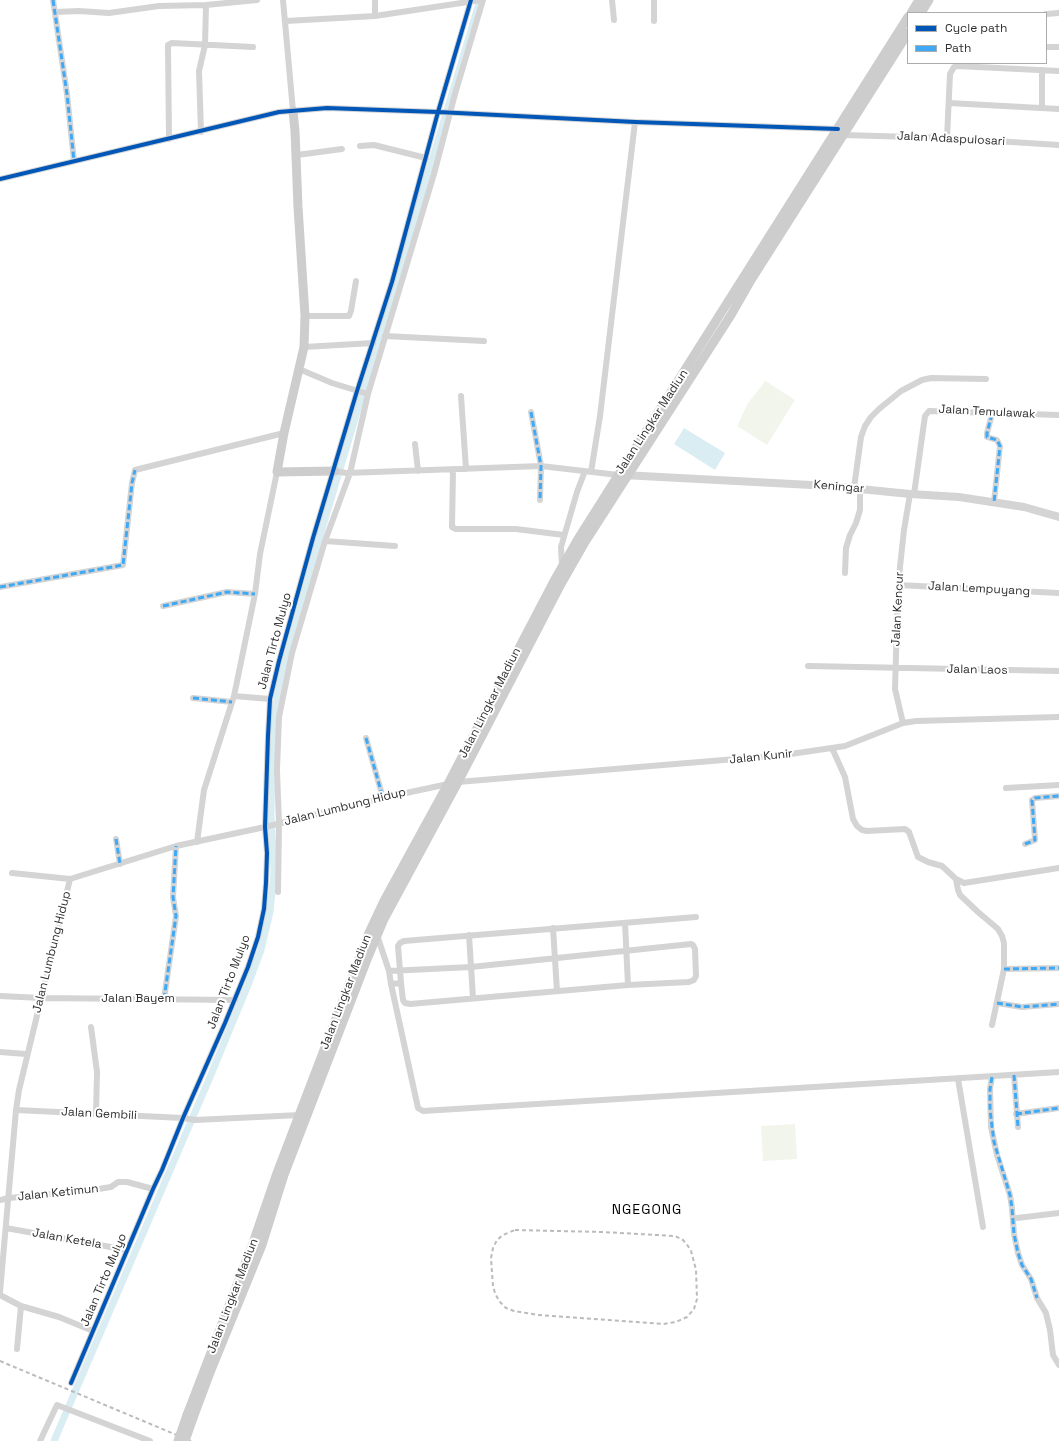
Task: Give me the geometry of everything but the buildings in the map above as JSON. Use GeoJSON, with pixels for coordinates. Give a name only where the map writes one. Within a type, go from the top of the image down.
{"type":"FeatureCollection","features":[{"type":"Feature","properties":{"kind":"main road"},"geometry":{"type":"LineString","coordinates":[[912,12],[919,0]]}},
{"type":"Feature","properties":{"kind":"main road"},"geometry":{"type":"LineString","coordinates":[[922,12],[929,0]]}},
{"type":"Feature","properties":{"kind":"main road","name":"Jalan Lingkar Madiun"},"geometry":{"type":"LineString","coordinates":[[841,132],[907,19]]}},
{"type":"Feature","properties":{"kind":"main road","name":"Jalan Lingkar Madiun"},"geometry":{"type":"LineString","coordinates":[[185,1441],[284,1175],[384,919],[458,782],[566,568],[628,475],[804,181],[841,132],[907,37]]}},
{"type":"Feature","properties":{"kind":"main road"},"geometry":{"type":"LineString","coordinates":[[292,111],[297,155],[298,207],[305,316],[304,347],[284,433],[277,472],[334,471]]}},
{"type":"Feature","properties":{"kind":"main road","name":"Jalan Lingkar Madiun"},"geometry":{"type":"LineString","coordinates":[[178,1441],[258,1244],[277,1173],[376,919],[448,784],[618,475],[694,365]]}},
{"type":"Feature","properties":{"kind":"street"},"geometry":{"type":"LineString","coordinates":[[53,0],[67,94],[74,161]]}},
{"type":"Feature","properties":{"kind":"street"},"geometry":{"type":"LineString","coordinates":[[55,12],[78,11],[109,13],[158,3],[206,5],[257,0]]}},
{"type":"Feature","properties":{"kind":"street"},"geometry":{"type":"LineString","coordinates":[[284,0],[292,111]]}},
{"type":"Feature","properties":{"kind":"street"},"geometry":{"type":"LineString","coordinates":[[374,0],[375,16]]}},
{"type":"Feature","properties":{"kind":"street"},"geometry":{"type":"LineString","coordinates":[[278,892],[277,770],[279,717],[292,653],[348,473],[367,394],[386,336],[482,0],[375,16],[286,21]]}},
{"type":"Feature","properties":{"kind":"street"},"geometry":{"type":"LineString","coordinates":[[612,0],[614,20]]}},
{"type":"Feature","properties":{"kind":"street"},"geometry":{"type":"LineString","coordinates":[[654,0],[654,21]]}},
{"type":"Feature","properties":{"kind":"street","name":"Jalan Tirto Mulyo"},"geometry":{"type":"LineString","coordinates":[[71,1383],[235,1000],[258,937],[264,909],[266,883],[266,826],[270,699],[279,661],[334,471],[392,282],[471,1]]}},
{"type":"Feature","properties":{"kind":"street"},"geometry":{"type":"LineString","coordinates":[[201,132],[199,71],[205,45],[206,5]]}},
{"type":"Feature","properties":{"kind":"street"},"geometry":{"type":"LineString","coordinates":[[1047,14],[1059,13]]}},
{"type":"Feature","properties":{"kind":"street"},"geometry":{"type":"LineString","coordinates":[[169,139],[168,45],[172,43],[253,47]]}},
{"type":"Feature","properties":{"kind":"street"},"geometry":{"type":"LineString","coordinates":[[1047,47],[1059,47]]}},
{"type":"Feature","properties":{"kind":"street"},"geometry":{"type":"LineString","coordinates":[[947,138],[950,74],[957,66],[1059,71]]}},
{"type":"Feature","properties":{"kind":"street"},"geometry":{"type":"LineString","coordinates":[[1042,70],[1042,108]]}},
{"type":"Feature","properties":{"kind":"street"},"geometry":{"type":"LineString","coordinates":[[949,103],[1059,109]]}},
{"type":"Feature","properties":{"kind":"street","name":"Jalan Adaspulosari"},"geometry":{"type":"LineString","coordinates":[[0,179],[201,132],[279,112],[327,108],[450,112],[1059,145]]}},
{"type":"Feature","properties":{"kind":"street"},"geometry":{"type":"LineString","coordinates":[[566,568],[561,552],[564,536],[577,492],[588,472],[602,400],[634,122]]}},
{"type":"Feature","properties":{"kind":"street"},"geometry":{"type":"LineString","coordinates":[[360,146],[374,145],[426,158]]}},
{"type":"Feature","properties":{"kind":"street"},"geometry":{"type":"LineString","coordinates":[[297,155],[342,149]]}},
{"type":"Feature","properties":{"kind":"street"},"geometry":{"type":"LineString","coordinates":[[305,316],[349,316],[356,281]]}},
{"type":"Feature","properties":{"kind":"street"},"geometry":{"type":"LineString","coordinates":[[386,336],[484,341]]}},
{"type":"Feature","properties":{"kind":"street"},"geometry":{"type":"LineString","coordinates":[[304,347],[373,343]]}},
{"type":"Feature","properties":{"kind":"street"},"geometry":{"type":"LineString","coordinates":[[299,369],[332,383],[367,394]]}},
{"type":"Feature","properties":{"kind":"street"},"geometry":{"type":"LineString","coordinates":[[845,573],[846,548],[858,517],[857,488],[861,437],[871,416],[901,391],[922,380],[931,378],[986,379]]}},
{"type":"Feature","properties":{"kind":"street"},"geometry":{"type":"LineString","coordinates":[[461,396],[466,469]]}},
{"type":"Feature","properties":{"kind":"street","name":"Jalan Temulawak"},"geometry":{"type":"LineString","coordinates":[[912,494],[926,416],[929,411],[1059,415]]}},
{"type":"Feature","properties":{"kind":"street"},"geometry":{"type":"LineString","coordinates":[[531,412],[541,466],[540,500]]}},
{"type":"Feature","properties":{"kind":"street"},"geometry":{"type":"LineString","coordinates":[[992,414],[987,437],[997,440],[1000,446],[994,502]]}},
{"type":"Feature","properties":{"kind":"street"},"geometry":{"type":"LineString","coordinates":[[0,587],[123,565],[132,483],[135,470],[284,433]]}},
{"type":"Feature","properties":{"kind":"street"},"geometry":{"type":"LineString","coordinates":[[415,444],[418,471]]}},
{"type":"Feature","properties":{"kind":"street"},"geometry":{"type":"LineString","coordinates":[[334,471],[348,473],[541,466],[618,475]]}},
{"type":"Feature","properties":{"kind":"street"},"geometry":{"type":"LineString","coordinates":[[453,470],[452,527],[456,529],[516,529],[564,536]]}},
{"type":"Feature","properties":{"kind":"street"},"geometry":{"type":"LineString","coordinates":[[197,842],[204,790],[233,699],[277,472]]}},
{"type":"Feature","properties":{"kind":"street","name":"Keningar"},"geometry":{"type":"LineString","coordinates":[[618,475],[857,488],[959,497],[1024,507],[1059,517]]}},
{"type":"Feature","properties":{"kind":"street","name":"Jalan Kencur"},"geometry":{"type":"LineString","coordinates":[[903,723],[895,689],[898,585],[912,494]]}},
{"type":"Feature","properties":{"kind":"street"},"geometry":{"type":"LineString","coordinates":[[326,541],[395,546]]}},
{"type":"Feature","properties":{"kind":"street","name":"Jalan Lempuyang"},"geometry":{"type":"LineString","coordinates":[[898,585],[1059,593]]}},
{"type":"Feature","properties":{"kind":"street"},"geometry":{"type":"LineString","coordinates":[[163,606],[227,592],[254,594]]}},
{"type":"Feature","properties":{"kind":"street","name":"Jalan Laos"},"geometry":{"type":"LineString","coordinates":[[808,666],[1059,671]]}},
{"type":"Feature","properties":{"kind":"street"},"geometry":{"type":"LineString","coordinates":[[192,698],[270,699]]}},
{"type":"Feature","properties":{"kind":"street","name":"Jalan Kunir"},"geometry":{"type":"LineString","coordinates":[[458,782],[784,755],[852,744],[903,723],[916,721],[1059,717]]}},
{"type":"Feature","properties":{"kind":"street"},"geometry":{"type":"LineString","coordinates":[[366,738],[383,798]]}},
{"type":"Feature","properties":{"kind":"street"},"geometry":{"type":"LineString","coordinates":[[832,748],[845,777],[851,813],[857,826],[867,832],[905,829],[909,832],[918,857],[942,866],[960,882],[969,883],[1059,868]]}},
{"type":"Feature","properties":{"kind":"street","name":"Jalan Lumbung Hidup"},"geometry":{"type":"LineString","coordinates":[[0,1293],[16,1110],[26,1054],[70,879],[176,846],[278,824],[383,798],[448,784]]}},
{"type":"Feature","properties":{"kind":"street"},"geometry":{"type":"LineString","coordinates":[[1006,788],[1059,785]]}},
{"type":"Feature","properties":{"kind":"street"},"geometry":{"type":"LineString","coordinates":[[1025,844],[1035,840],[1032,800],[1035,798],[1059,796]]}},
{"type":"Feature","properties":{"kind":"street"},"geometry":{"type":"LineString","coordinates":[[116,839],[120,864]]}},
{"type":"Feature","properties":{"kind":"street"},"geometry":{"type":"LineString","coordinates":[[164,999],[176,916],[172,896],[176,846]]}},
{"type":"Feature","properties":{"kind":"street"},"geometry":{"type":"LineString","coordinates":[[12,873],[70,879]]}},
{"type":"Feature","properties":{"kind":"street"},"geometry":{"type":"LineString","coordinates":[[956,879],[960,895],[998,929],[1004,943],[1004,969],[992,1026]]}},
{"type":"Feature","properties":{"kind":"street"},"geometry":{"type":"LineString","coordinates":[[389,971],[400,970],[471,967],[691,944],[695,949],[696,976],[692,981],[408,1004],[403,1000],[401,983],[400,970],[398,946],[404,941],[696,917]]}},
{"type":"Feature","properties":{"kind":"street"},"geometry":{"type":"LineString","coordinates":[[625,923],[628,985]]}},
{"type":"Feature","properties":{"kind":"street"},"geometry":{"type":"LineString","coordinates":[[553,928],[556,991]]}},
{"type":"Feature","properties":{"kind":"street"},"geometry":{"type":"LineString","coordinates":[[377,935],[389,971],[418,1108],[423,1110],[1059,1072]]}},
{"type":"Feature","properties":{"kind":"street"},"geometry":{"type":"LineString","coordinates":[[469,935],[474,998]]}},
{"type":"Feature","properties":{"kind":"street"},"geometry":{"type":"LineString","coordinates":[[1004,969],[1059,968]]}},
{"type":"Feature","properties":{"kind":"street"},"geometry":{"type":"LineString","coordinates":[[391,984],[401,983]]}},
{"type":"Feature","properties":{"kind":"street","name":"Jalan Bayem"},"geometry":{"type":"LineString","coordinates":[[0,996],[41,998],[235,1000]]}},
{"type":"Feature","properties":{"kind":"street"},"geometry":{"type":"LineString","coordinates":[[997,1002],[1022,1007],[1059,1004]]}},
{"type":"Feature","properties":{"kind":"street"},"geometry":{"type":"LineString","coordinates":[[91,1027],[98,1072],[96,1114]]}},
{"type":"Feature","properties":{"kind":"street"},"geometry":{"type":"LineString","coordinates":[[0,1052],[26,1054]]}},
{"type":"Feature","properties":{"kind":"street"},"geometry":{"type":"LineString","coordinates":[[1014,1075],[1018,1127]]}},
{"type":"Feature","properties":{"kind":"street"},"geometry":{"type":"LineString","coordinates":[[992,1077],[990,1093],[991,1126],[997,1155],[1010,1195],[1015,1243],[1022,1265],[1031,1279],[1037,1298],[1046,1313],[1053,1355],[1059,1365]]}},
{"type":"Feature","properties":{"kind":"street"},"geometry":{"type":"LineString","coordinates":[[958,1079],[983,1227]]}},
{"type":"Feature","properties":{"kind":"street"},"geometry":{"type":"LineString","coordinates":[[1016,1114],[1059,1108]]}},
{"type":"Feature","properties":{"kind":"street","name":"Jalan Gembili"},"geometry":{"type":"LineString","coordinates":[[16,1110],[184,1118],[195,1120],[300,1115]]}},
{"type":"Feature","properties":{"kind":"street","name":"Jalan Ketimun"},"geometry":{"type":"LineString","coordinates":[[0,1200],[92,1190],[111,1186],[118,1182],[127,1182],[153,1189]]}},
{"type":"Feature","properties":{"kind":"street"},"geometry":{"type":"LineString","coordinates":[[1018,1218],[1059,1213]]}},
{"type":"Feature","properties":{"kind":"street","name":"Jalan Ketela"},"geometry":{"type":"LineString","coordinates":[[6,1228],[127,1250]]}},
{"type":"Feature","properties":{"kind":"street"},"geometry":{"type":"LineString","coordinates":[[0,1293],[21,1306],[59,1317],[93,1331]]}},
{"type":"Feature","properties":{"kind":"street"},"geometry":{"type":"LineString","coordinates":[[17,1349],[21,1306]]}},
{"type":"Feature","properties":{"kind":"street"},"geometry":{"type":"LineString","coordinates":[[40,1441],[58,1405],[150,1441]]}},
{"type":"Feature","properties":{"kind":"shaded area"},"geometry":{"type":"Polygon","coordinates":[[[764,380],[795,400],[767,445],[737,426],[748,403],[764,383],[764,380]]]}},
{"type":"Feature","properties":{"kind":"shaded area"},"geometry":{"type":"Polygon","coordinates":[[[684,428],[725,453],[715,470],[674,444],[684,428]]]}},
{"type":"Feature","properties":{"kind":"shaded area"},"geometry":{"type":"Polygon","coordinates":[[[795,1124],[797,1159],[763,1161],[761,1126],[795,1124]]]}},
{"type":"Feature","properties":{"kind":"waterway"},"geometry":{"type":"LineString","coordinates":[[320,536],[480,0]]}},
{"type":"Feature","properties":{"kind":"waterway"},"geometry":{"type":"LineString","coordinates":[[54,1441],[210,1077],[261,950],[270,912],[274,872],[271,816],[272,756],[275,710],[280,683],[321,533]]}},
{"type":"Feature","properties":{"kind":"railway"},"geometry":{"type":"LineString","coordinates":[[515,1230],[602,1232],[675,1236],[683,1240],[688,1246],[694,1262],[696,1270],[697,1299],[694,1309],[687,1317],[676,1322],[663,1324],[538,1315],[514,1311],[506,1308],[499,1301],[495,1293],[491,1258],[493,1248],[497,1240],[503,1235],[515,1230]]}},
{"type":"Feature","properties":{"kind":"railway"},"geometry":{"type":"LineString","coordinates":[[0,1361],[191,1441]]}},
{"type":"Feature","properties":{"kind":"marked path"},"geometry":{"type":"LineString","coordinates":[[53,0],[67,94],[74,161]]}},
{"type":"Feature","properties":{"kind":"marked path"},"geometry":{"type":"LineString","coordinates":[[531,412],[541,466],[540,500]]}},
{"type":"Feature","properties":{"kind":"marked path"},"geometry":{"type":"LineString","coordinates":[[992,414],[987,437],[997,440],[1000,446],[994,502]]}},
{"type":"Feature","properties":{"kind":"marked path"},"geometry":{"type":"LineString","coordinates":[[0,587],[123,565],[132,483],[135,470]]}},
{"type":"Feature","properties":{"kind":"marked path"},"geometry":{"type":"LineString","coordinates":[[163,606],[227,592],[255,594]]}},
{"type":"Feature","properties":{"kind":"marked path"},"geometry":{"type":"LineString","coordinates":[[193,698],[232,702]]}},
{"type":"Feature","properties":{"kind":"marked path"},"geometry":{"type":"LineString","coordinates":[[366,738],[383,798]]}},
{"type":"Feature","properties":{"kind":"marked path"},"geometry":{"type":"LineString","coordinates":[[1025,844],[1035,840],[1032,800],[1035,798],[1059,796]]}},
{"type":"Feature","properties":{"kind":"marked path"},"geometry":{"type":"LineString","coordinates":[[116,839],[120,864]]}},
{"type":"Feature","properties":{"kind":"marked path"},"geometry":{"type":"LineString","coordinates":[[164,999],[176,916],[173,897],[176,846]]}},
{"type":"Feature","properties":{"kind":"marked path"},"geometry":{"type":"LineString","coordinates":[[1004,969],[1059,968]]}},
{"type":"Feature","properties":{"kind":"marked path"},"geometry":{"type":"LineString","coordinates":[[997,1003],[1022,1007],[1059,1004]]}},
{"type":"Feature","properties":{"kind":"marked path"},"geometry":{"type":"LineString","coordinates":[[1014,1075],[1018,1127]]}},
{"type":"Feature","properties":{"kind":"marked path"},"geometry":{"type":"LineString","coordinates":[[992,1077],[990,1089],[990,1110],[994,1142],[1010,1195],[1014,1234],[1018,1253],[1022,1265],[1031,1279],[1037,1298]]}},
{"type":"Feature","properties":{"kind":"marked path"},"geometry":{"type":"LineString","coordinates":[[1016,1114],[1059,1108]]}},
{"type":"Feature","properties":{"kind":"cycle path"},"geometry":{"type":"LineString","coordinates":[[71,1383],[183,1118],[225,1023],[248,967],[258,937],[264,909],[266,883],[267,853],[265,827],[270,699],[313,538],[357,391],[392,282],[438,112],[471,0]]}},
{"type":"Feature","properties":{"kind":"cycle path"},"geometry":{"type":"LineString","coordinates":[[0,179],[279,112],[327,108],[635,122],[838,129]]}},
{"type":"Feature","properties":{"kind":"district","name":"NGEGONG"},"geometry":{"type":"Point","coordinates":[647,1210]}}]}
